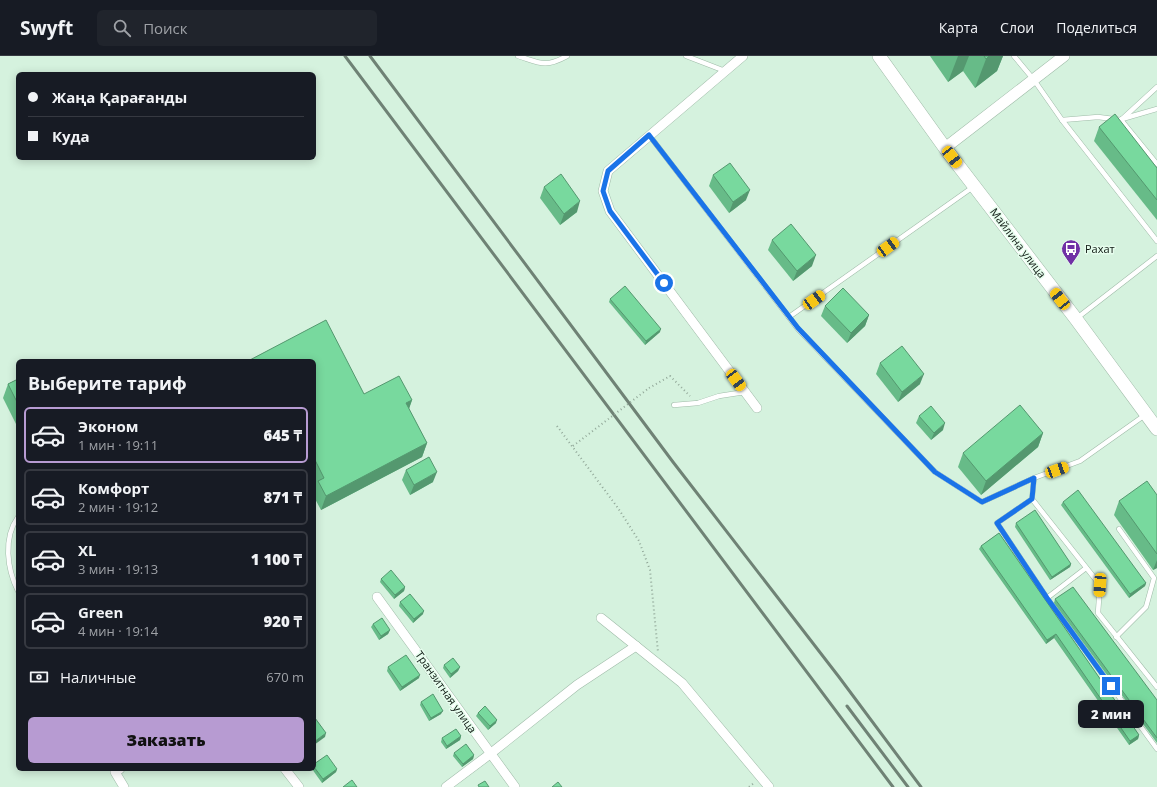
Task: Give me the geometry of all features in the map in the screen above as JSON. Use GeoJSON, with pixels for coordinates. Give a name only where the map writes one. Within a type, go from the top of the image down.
{"type":"FeatureCollection","features":[{"type":"Feature","properties":{"kind":"main road","name":"Майлина улица"},"geometry":{"type":"LineString","coordinates":[[879,56],[945,148],[1076,319],[1157,429]]}},
{"type":"Feature","properties":{"kind":"street"},"geometry":{"type":"LineString","coordinates":[[743,56],[608,171],[603,191],[610,211],[757,408]]}},
{"type":"Feature","properties":{"kind":"street"},"geometry":{"type":"LineString","coordinates":[[945,148],[1064,56]]}},
{"type":"Feature","properties":{"kind":"street","name":"Транзитная улица"},"geometry":{"type":"LineString","coordinates":[[377,597],[515,787]]}},
{"type":"Feature","properties":{"kind":"street"},"geometry":{"type":"LineString","coordinates":[[601,618],[682,683],[769,787]]}},
{"type":"Feature","properties":{"kind":"street"},"geometry":{"type":"LineString","coordinates":[[446,787],[577,685],[636,646]]}},
{"type":"Feature","properties":{"kind":"street"},"geometry":{"type":"LineString","coordinates":[[116,771],[124,787]]}},
{"type":"Feature","properties":{"kind":"street"},"geometry":{"type":"LineString","coordinates":[[287,771],[299,787]]}},
{"type":"Feature","properties":{"kind":"lane"},"geometry":{"type":"LineString","coordinates":[[518,56],[540,63],[549,64],[567,56]]}},
{"type":"Feature","properties":{"kind":"lane"},"geometry":{"type":"LineString","coordinates":[[686,56],[725,71]]}},
{"type":"Feature","properties":{"kind":"lane"},"geometry":{"type":"LineString","coordinates":[[1014,56],[1157,241]]}},
{"type":"Feature","properties":{"kind":"lane"},"geometry":{"type":"LineString","coordinates":[[1121,120],[1157,87]]}},
{"type":"Feature","properties":{"kind":"lane"},"geometry":{"type":"LineString","coordinates":[[1062,120],[1098,117],[1121,120],[1157,109]]}},
{"type":"Feature","properties":{"kind":"lane"},"geometry":{"type":"LineString","coordinates":[[1121,120],[1157,164]]}},
{"type":"Feature","properties":{"kind":"lane"},"geometry":{"type":"LineString","coordinates":[[649,135],[798,328],[935,472],[982,502],[1034,478],[1080,461],[1146,414]]}},
{"type":"Feature","properties":{"kind":"lane"},"geometry":{"type":"LineString","coordinates":[[789,317],[974,186]]}},
{"type":"Feature","properties":{"kind":"lane"},"geometry":{"type":"LineString","coordinates":[[1076,319],[1157,256]]}},
{"type":"Feature","properties":{"kind":"lane"},"geometry":{"type":"LineString","coordinates":[[674,405],[698,403],[719,396],[745,392]]}},
{"type":"Feature","properties":{"kind":"lane"},"geometry":{"type":"LineString","coordinates":[[1034,478],[1032,499],[1100,585],[1098,613],[1157,687]]}},
{"type":"Feature","properties":{"kind":"lane"},"geometry":{"type":"LineString","coordinates":[[1032,499],[997,523],[1047,598],[1157,749]]}},
{"type":"Feature","properties":{"kind":"lane"},"geometry":{"type":"LineString","coordinates":[[16,520],[12,525],[8,543],[8,561],[16,588]]}},
{"type":"Feature","properties":{"kind":"lane"},"geometry":{"type":"LineString","coordinates":[[1116,636],[1146,607],[1154,578],[1119,529]]}},
{"type":"Feature","properties":{"kind":"lane"},"geometry":{"type":"LineString","coordinates":[[1047,598],[1086,568]]}},
{"type":"Feature","properties":{"kind":"path"},"geometry":{"type":"LineString","coordinates":[[573,446],[650,388],[670,376],[698,403]]}},
{"type":"Feature","properties":{"kind":"path"},"geometry":{"type":"LineString","coordinates":[[557,426],[618,508],[639,541],[650,570],[659,664]]}},
{"type":"Feature","properties":{"kind":"building"},"geometry":{"type":"Polygon","coordinates":[[[1115,114],[1157,168],[1157,200],[1099,127],[1115,114]]]}},
{"type":"Feature","properties":{"kind":"building"},"geometry":{"type":"Polygon","coordinates":[[[730,163],[750,190],[733,202],[713,175],[730,163]]]}},
{"type":"Feature","properties":{"kind":"building"},"geometry":{"type":"Polygon","coordinates":[[[561,174],[580,201],[564,214],[544,187],[561,174]]]}},
{"type":"Feature","properties":{"kind":"building"},"geometry":{"type":"Polygon","coordinates":[[[791,224],[816,255],[797,271],[772,240],[791,224]]]}},
{"type":"Feature","properties":{"kind":"building"},"geometry":{"type":"Polygon","coordinates":[[[625,286],[661,329],[646,341],[610,299],[625,286]]]}},
{"type":"Feature","properties":{"kind":"building"},"geometry":{"type":"Polygon","coordinates":[[[843,288],[869,315],[851,333],[825,306],[843,288]]]}},
{"type":"Feature","properties":{"kind":"building"},"geometry":{"type":"Polygon","coordinates":[[[326,320],[364,394],[399,376],[412,400],[406,403],[427,443],[326,496],[318,481],[324,478],[316,462],[316,359],[252,359],[326,320]]]}},
{"type":"Feature","properties":{"kind":"building"},"geometry":{"type":"Polygon","coordinates":[[[902,346],[924,374],[902,392],[880,363],[902,346]]]}},
{"type":"Feature","properties":{"kind":"building"},"geometry":{"type":"Polygon","coordinates":[[[16,380],[16,400],[8,384],[16,380]]]}},
{"type":"Feature","properties":{"kind":"building"},"geometry":{"type":"Polygon","coordinates":[[[1020,405],[1043,433],[986,481],[963,453],[1020,405]]]}},
{"type":"Feature","properties":{"kind":"building"},"geometry":{"type":"Polygon","coordinates":[[[931,406],[945,423],[934,433],[919,416],[931,406]]]}},
{"type":"Feature","properties":{"kind":"building"},"geometry":{"type":"Polygon","coordinates":[[[429,457],[437,472],[414,485],[406,470],[429,457]]]}},
{"type":"Feature","properties":{"kind":"building"},"geometry":{"type":"Polygon","coordinates":[[[1147,481],[1157,495],[1157,554],[1119,501],[1147,481]]]}},
{"type":"Feature","properties":{"kind":"building"},"geometry":{"type":"Polygon","coordinates":[[[1078,490],[1146,583],[1130,594],[1063,502],[1078,490]]]}},
{"type":"Feature","properties":{"kind":"building"},"geometry":{"type":"Polygon","coordinates":[[[1035,510],[1071,564],[1052,577],[1016,523],[1035,510]]]}},
{"type":"Feature","properties":{"kind":"building"},"geometry":{"type":"Polygon","coordinates":[[[999,533],[1139,735],[1130,741],[1056,634],[1047,640],[981,546],[999,533]]]}},
{"type":"Feature","properties":{"kind":"building"},"geometry":{"type":"Polygon","coordinates":[[[391,570],[405,587],[395,595],[381,579],[391,570]]]}},
{"type":"Feature","properties":{"kind":"building"},"geometry":{"type":"Polygon","coordinates":[[[1073,587],[1157,700],[1157,738],[1055,599],[1073,587]]]}},
{"type":"Feature","properties":{"kind":"building"},"geometry":{"type":"Polygon","coordinates":[[[410,594],[424,611],[414,619],[400,602],[410,594]]]}},
{"type":"Feature","properties":{"kind":"building"},"geometry":{"type":"Polygon","coordinates":[[[382,618],[390,630],[381,636],[373,624],[382,618]]]}},
{"type":"Feature","properties":{"kind":"building"},"geometry":{"type":"Polygon","coordinates":[[[406,655],[420,675],[402,687],[388,667],[406,655]]]}},
{"type":"Feature","properties":{"kind":"building"},"geometry":{"type":"Polygon","coordinates":[[[453,658],[460,667],[451,674],[444,665],[453,658]]]}},
{"type":"Feature","properties":{"kind":"building"},"geometry":{"type":"Polygon","coordinates":[[[433,694],[443,711],[431,718],[421,702],[433,694]]]}},
{"type":"Feature","properties":{"kind":"building"},"geometry":{"type":"Polygon","coordinates":[[[485,706],[497,720],[490,726],[478,713],[485,706]]]}},
{"type":"Feature","properties":{"kind":"building"},"geometry":{"type":"Polygon","coordinates":[[[316,719],[326,733],[316,740],[316,719]]]}},
{"type":"Feature","properties":{"kind":"building"},"geometry":{"type":"Polygon","coordinates":[[[456,729],[461,736],[447,746],[442,738],[456,729]]]}},
{"type":"Feature","properties":{"kind":"building"},"geometry":{"type":"Polygon","coordinates":[[[466,744],[474,755],[463,764],[454,753],[466,744]]]}},
{"type":"Feature","properties":{"kind":"building"},"geometry":{"type":"Polygon","coordinates":[[[327,755],[337,769],[323,779],[316,770],[316,763],[327,755]]]}},
{"type":"Feature","properties":{"kind":"building"},"geometry":{"type":"Polygon","coordinates":[[[352,780],[357,787],[343,787],[352,780]]]}},
{"type":"Feature","properties":{"kind":"building"},"geometry":{"type":"Polygon","coordinates":[[[485,781],[489,787],[479,787],[478,785],[485,781]]]}},
{"type":"Feature","properties":{"kind":"building"},"geometry":{"type":"Polygon","coordinates":[[[558,782],[562,787],[552,787],[558,782]]]}},
{"type":"Feature","properties":{"kind":"railway"},"geometry":{"type":"LineString","coordinates":[[345,56],[893,787]]}},
{"type":"Feature","properties":{"kind":"railway"},"geometry":{"type":"LineString","coordinates":[[370,56],[673,462],[839,677],[921,787]]}},
{"type":"Feature","properties":{"kind":"railway"},"geometry":{"type":"LineString","coordinates":[[847,706],[908,787]]}},
{"type":"Feature","properties":{"kind":"place","name":"Рахат"},"geometry":{"type":"Point","coordinates":[1071,266]}},
{"type":"Feature","properties":{"kind":"route"},"geometry":{"type":"LineString","coordinates":[[664,283],[610,211],[603,191],[608,171],[649,135],[798,328],[935,472],[982,502],[1034,478],[1032,499],[997,523],[1047,598],[1111,686]]}}]}
